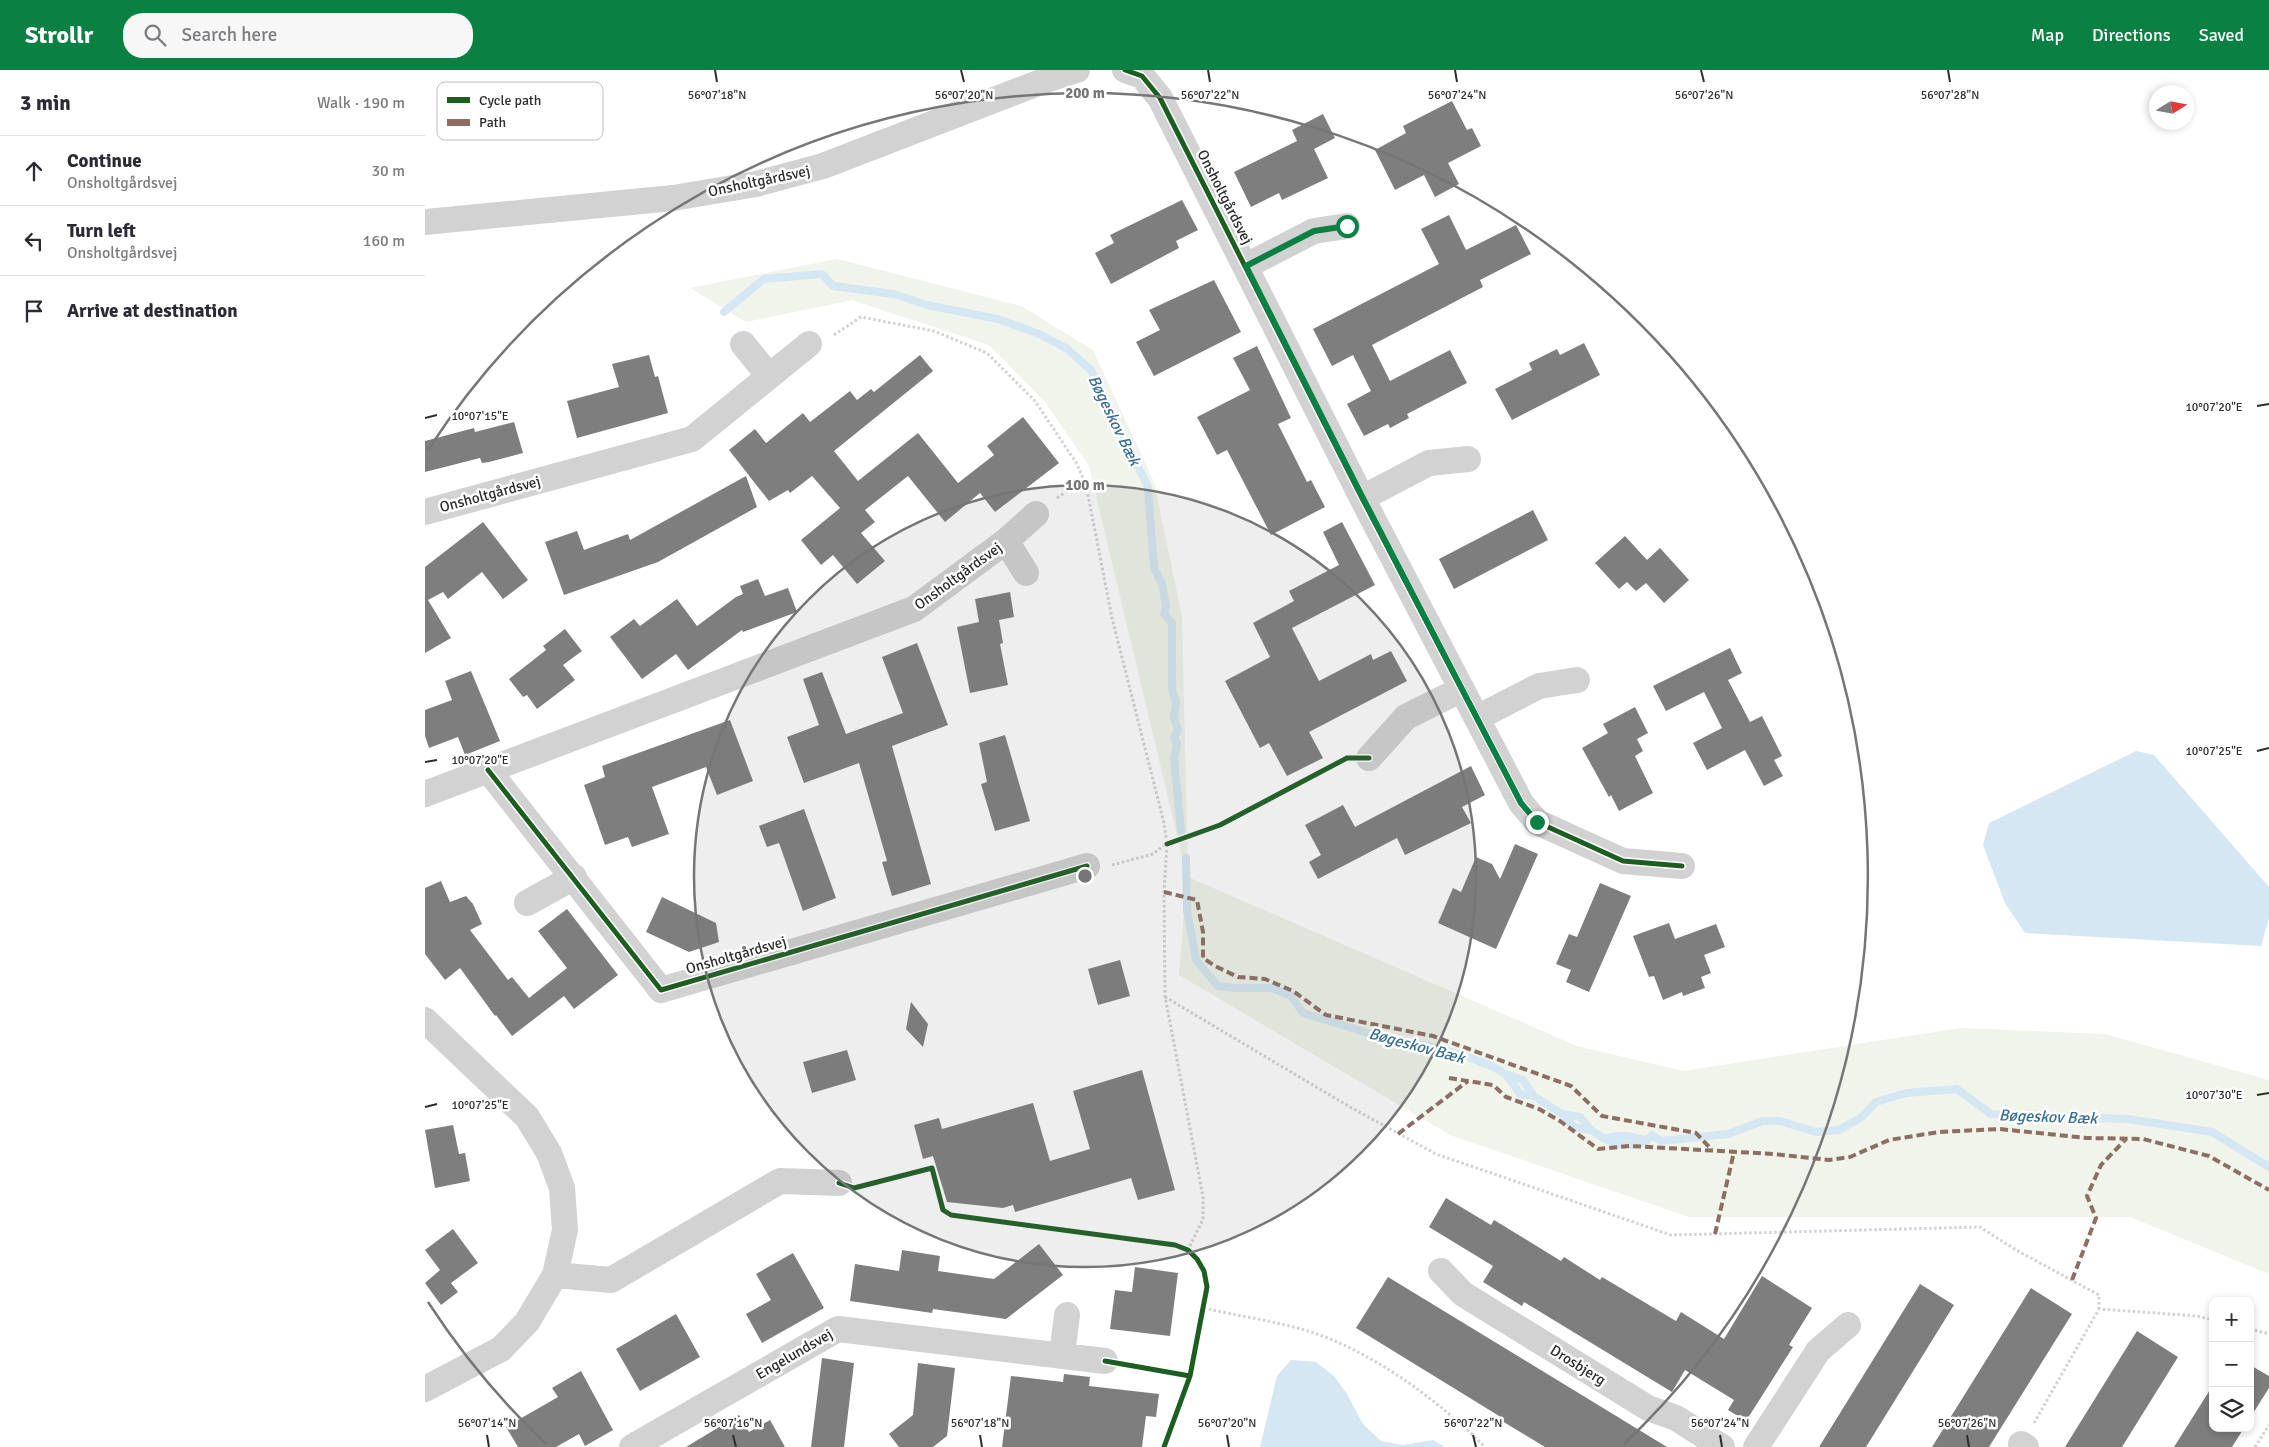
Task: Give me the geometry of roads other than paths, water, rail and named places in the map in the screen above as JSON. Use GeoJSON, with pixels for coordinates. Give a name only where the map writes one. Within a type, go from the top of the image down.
{"type":"FeatureCollection","features":[{"type":"Feature","properties":{"kind":"street","name":"Onsholtgårdsvej"},"geometry":{"type":"LineString","coordinates":[[425,222],[673,198],[756,184],[823,166],[1046,80],[1077,70]]}},
{"type":"Feature","properties":{"kind":"street","name":"Onsholtgårdsvej"},"geometry":{"type":"LineString","coordinates":[[1125,70],[1142,76],[1160,98],[1363,498],[1521,803],[1537,822],[1623,861],[1682,866]]}},
{"type":"Feature","properties":{"kind":"street","name":"Onsholtgårdsvej"},"geometry":{"type":"LineString","coordinates":[[1246,266],[1314,231],[1347,226]]}},
{"type":"Feature","properties":{"kind":"street"},"geometry":{"type":"LineString","coordinates":[[743,344],[769,376]]}},
{"type":"Feature","properties":{"kind":"street","name":"Onsholtgårdsvej"},"geometry":{"type":"LineString","coordinates":[[425,512],[692,439],[809,344]]}},
{"type":"Feature","properties":{"kind":"street"},"geometry":{"type":"LineString","coordinates":[[1363,498],[1429,463],[1469,459]]}},
{"type":"Feature","properties":{"kind":"street","name":"Onsholtgårdsvej"},"geometry":{"type":"LineString","coordinates":[[425,794],[914,609],[1006,540],[1036,514]]}},
{"type":"Feature","properties":{"kind":"street","name":"Onsholtgårdsvej"},"geometry":{"type":"LineString","coordinates":[[1006,540],[1026,573]]}},
{"type":"Feature","properties":{"kind":"street"},"geometry":{"type":"LineString","coordinates":[[1477,718],[1539,686],[1577,680]]}},
{"type":"Feature","properties":{"kind":"street"},"geometry":{"type":"LineString","coordinates":[[1369,758],[1406,717],[1462,689]]}},
{"type":"Feature","properties":{"kind":"street","name":"Onsholtgårdsvej"},"geometry":{"type":"LineString","coordinates":[[488,770],[574,876],[661,990],[1087,866]]}},
{"type":"Feature","properties":{"kind":"street"},"geometry":{"type":"LineString","coordinates":[[527,903],[574,876]]}},
{"type":"Feature","properties":{"kind":"street"},"geometry":{"type":"LineString","coordinates":[[425,1020],[527,1117],[549,1153],[562,1188],[565,1230],[555,1276],[527,1322],[501,1349],[425,1389]]}},
{"type":"Feature","properties":{"kind":"street"},"geometry":{"type":"LineString","coordinates":[[555,1276],[611,1280],[780,1181],[839,1183]]}},
{"type":"Feature","properties":{"kind":"street","name":"Drosbjerg"},"geometry":{"type":"LineString","coordinates":[[1441,1271],[1463,1294],[1648,1408],[1676,1418],[1722,1447]]}},
{"type":"Feature","properties":{"kind":"street"},"geometry":{"type":"LineString","coordinates":[[1062,1356],[1067,1315]]}},
{"type":"Feature","properties":{"kind":"street"},"geometry":{"type":"LineString","coordinates":[[1756,1447],[1818,1351],[1848,1325]]}},
{"type":"Feature","properties":{"kind":"street","name":"Engelundsvej"},"geometry":{"type":"LineString","coordinates":[[632,1447],[838,1329],[1105,1360]]}},
{"type":"Feature","properties":{"kind":"water"},"geometry":{"type":"Polygon","coordinates":[[[2136,751],[2154,755],[2269,887],[2269,918],[2261,946],[2025,933],[2005,903],[1983,845],[1989,823],[2136,751]]]}},
{"type":"Feature","properties":{"kind":"water"},"geometry":{"type":"Polygon","coordinates":[[[1291,1360],[1316,1362],[1334,1376],[1347,1394],[1363,1424],[1381,1441],[1403,1445],[1433,1440],[1445,1447],[1260,1447],[1277,1376],[1291,1360]]]}},
{"type":"Feature","properties":{"kind":"waterway","name":"Bøgeskov Bæk"},"geometry":{"type":"LineString","coordinates":[[724,312],[764,279],[822,274],[833,286],[894,294],[927,305],[998,319],[1039,334],[1066,348],[1091,370],[1148,487],[1154,568],[1162,584],[1166,606],[1164,614],[1172,623],[1172,690],[1176,702],[1174,718],[1178,730],[1174,738],[1177,744],[1174,758],[1181,831]]}},
{"type":"Feature","properties":{"kind":"waterway","name":"Bøgeskov Bæk"},"geometry":{"type":"LineString","coordinates":[[1186,858],[1187,910],[1196,960],[1218,986],[1272,988],[1291,996],[1303,1013],[1404,1044],[1425,1045],[1473,1059],[1499,1070],[1506,1075],[1520,1094],[1534,1096],[1562,1114],[1574,1127],[1591,1130],[1605,1139],[1618,1144],[1634,1145],[1646,1141],[1652,1135],[1661,1141],[1728,1134],[1763,1121],[1780,1121],[1816,1132],[1839,1130],[1862,1117],[1876,1102],[1906,1093],[1957,1089],[1991,1114],[2128,1119],[2212,1132],[2269,1167]]}},
{"type":"Feature","properties":{"kind":"waterway"},"geometry":{"type":"LineString","coordinates":[[1505,1074],[1523,1080],[1534,1096]]}},
{"type":"Feature","properties":{"kind":"waterway"},"geometry":{"type":"LineString","coordinates":[[1562,1114],[1580,1117],[1591,1130]]}},
{"type":"Feature","properties":{"kind":"waterway"},"geometry":{"type":"LineString","coordinates":[[1605,1139],[1625,1136],[1646,1141]]}}]}
